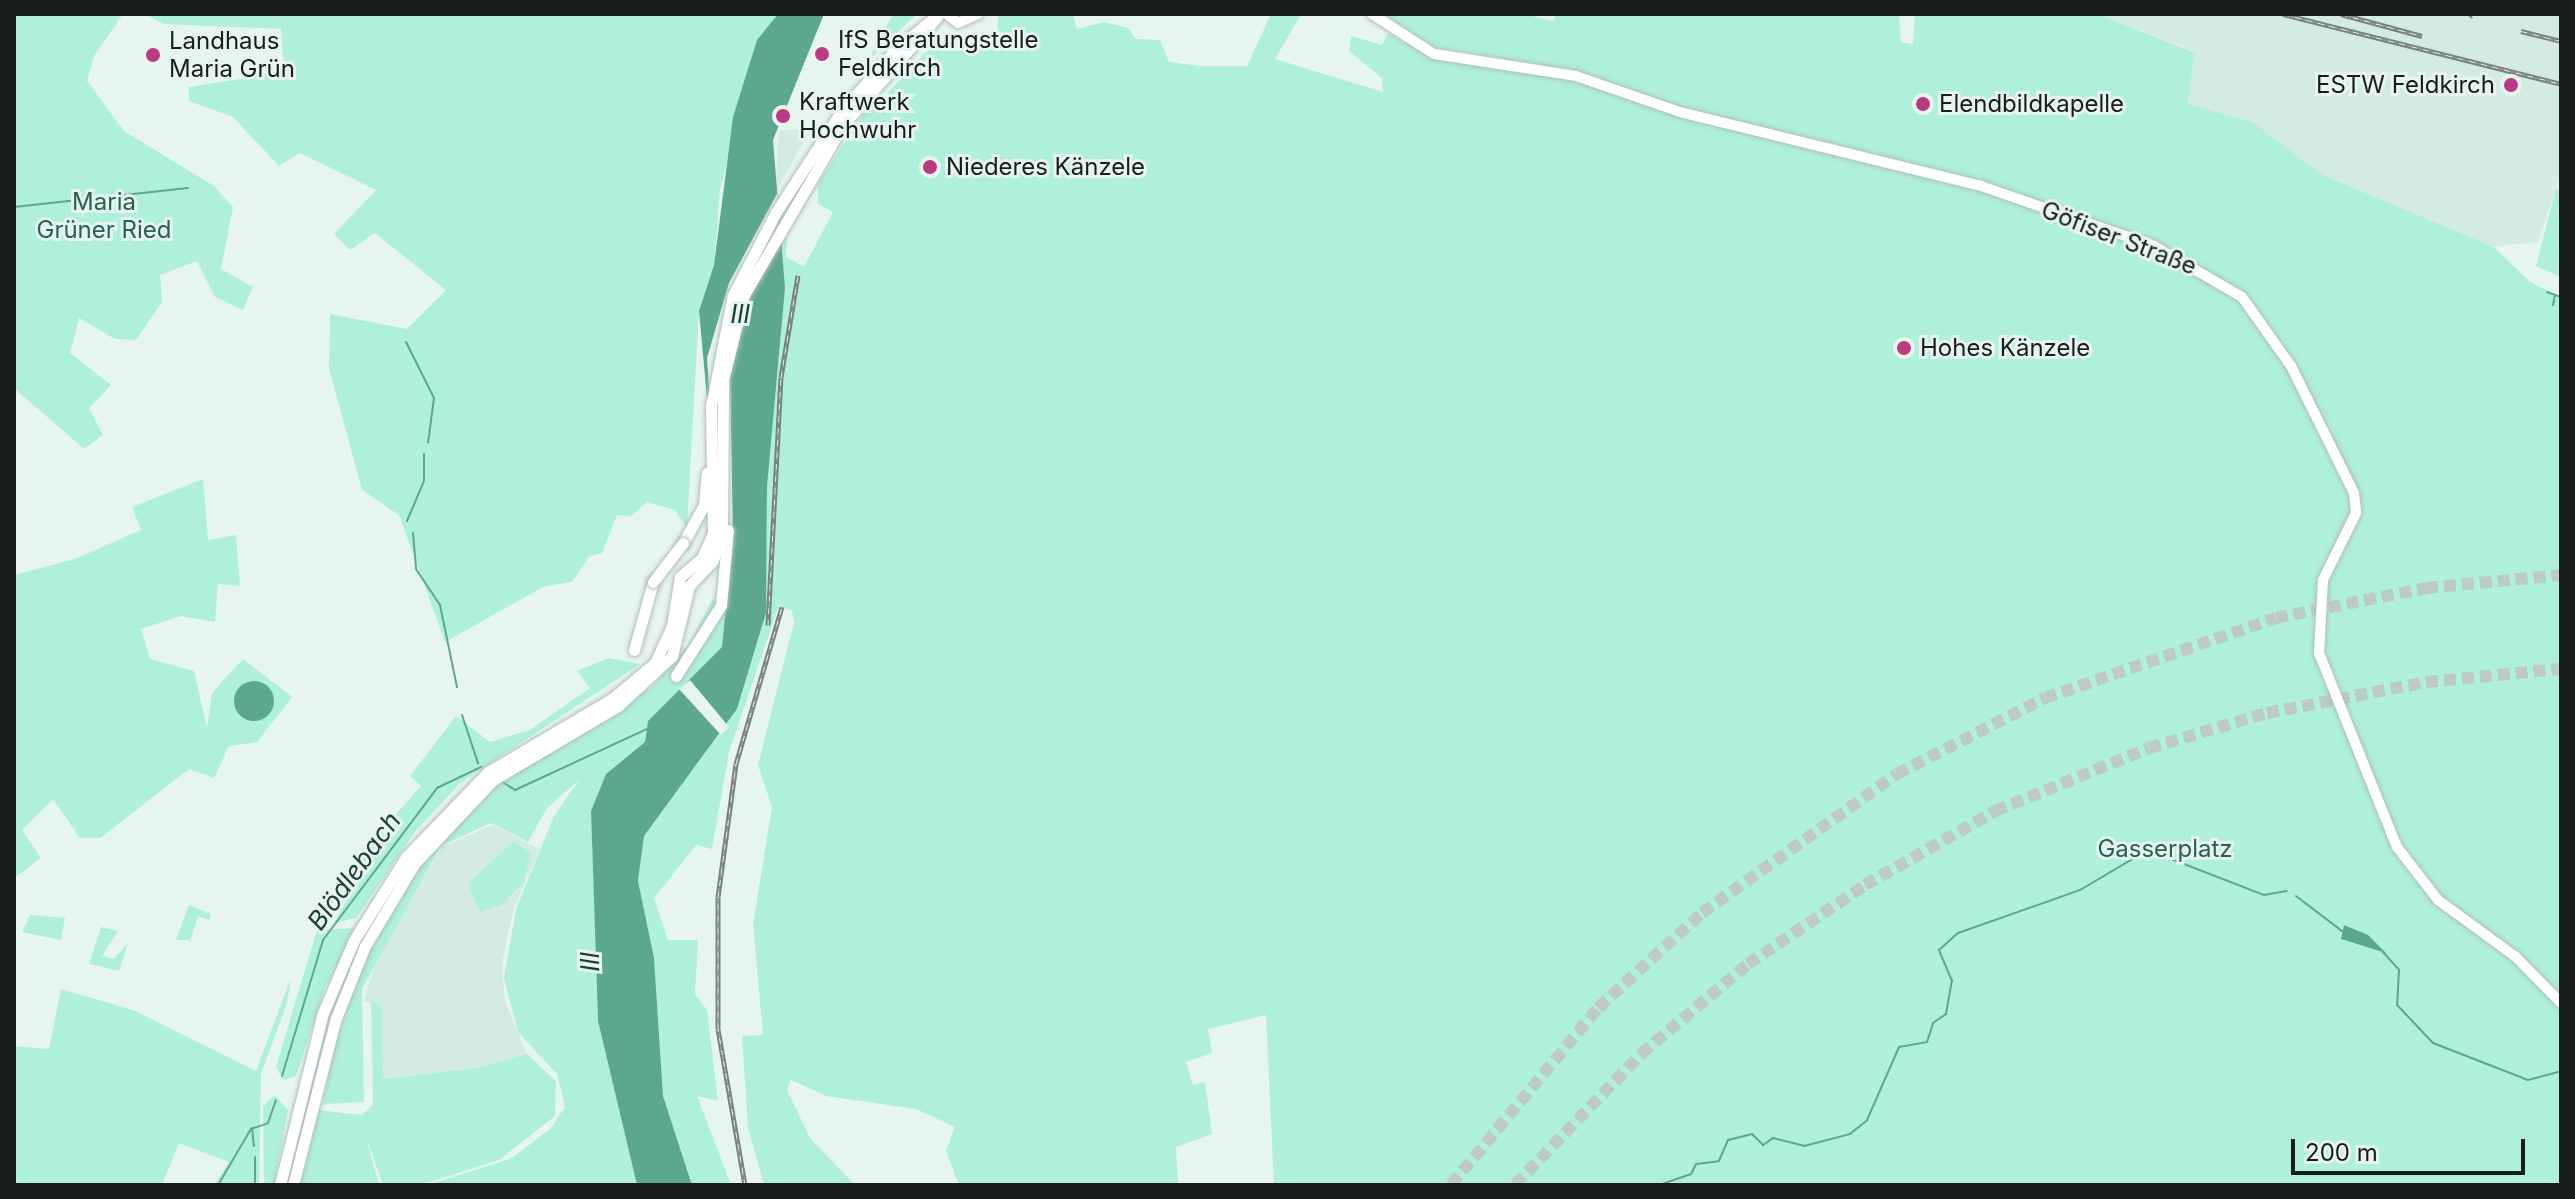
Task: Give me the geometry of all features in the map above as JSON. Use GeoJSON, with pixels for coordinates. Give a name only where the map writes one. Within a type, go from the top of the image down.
{"type":"FeatureCollection","features":[{"type":"Feature","properties":{"kind":"main road"},"geometry":{"type":"LineString","coordinates":[[293,1185],[336,1018],[396,889],[446,823],[493,780],[618,706],[662,670],[683,633],[686,596],[693,573],[713,533],[710,433],[733,295],[783,200],[877,76],[941,15],[958,23],[978,14]]}},
{"type":"Feature","properties":{"kind":"main road","name":"Göfiser Straße"},"geometry":{"type":"LineString","coordinates":[[1372,14],[1414,45],[1588,79],[1680,112],[1953,177],[2154,246],[2242,297],[2271,332],[2354,493],[2353,523],[2326,567],[2318,638],[2323,669],[2397,847],[2438,900],[2516,957],[2561,1003]]}},
{"type":"Feature","properties":{"kind":"main road"},"geometry":{"type":"LineString","coordinates":[[677,583],[713,560],[722,534],[723,380],[744,295],[820,160],[877,76]]}},
{"type":"Feature","properties":{"kind":"main road"},"geometry":{"type":"LineString","coordinates":[[634,650],[653,582],[683,543],[704,505],[710,470]]}},
{"type":"Feature","properties":{"kind":"main road"},"geometry":{"type":"LineString","coordinates":[[676,676],[721,605],[728,561],[723,508]]}},
{"type":"Feature","properties":{"kind":"main road"},"geometry":{"type":"LineString","coordinates":[[686,596],[667,563],[693,573]]}},
{"type":"Feature","properties":{"kind":"main road"},"geometry":{"type":"LineString","coordinates":[[280,1185],[323,1013],[388,883],[468,789],[655,663],[672,626],[677,583]]}},
{"type":"Feature","properties":{"kind":"shaded area"},"geometry":{"type":"Polygon","coordinates":[[[2097,14],[2561,14],[2561,173],[2538,242],[2494,247],[2323,175],[2253,122],[2188,104],[2194,51],[2097,14]]]}},
{"type":"Feature","properties":{"kind":"shaded area"},"geometry":{"type":"Polygon","coordinates":[[[811,128],[775,194],[779,130],[811,128]]]}},
{"type":"Feature","properties":{"kind":"shaded area"},"geometry":{"type":"Polygon","coordinates":[[[492,825],[540,849],[514,908],[502,962],[505,1001],[527,1054],[477,1068],[382,1079],[381,1007],[364,1002],[376,960],[442,847],[492,825]]]}},
{"type":"Feature","properties":{"kind":"green space","name":"Maria Grüner Ried"},"geometry":{"type":"Polygon","coordinates":[[[14,14],[123,14],[94,56],[87,81],[124,131],[214,186],[233,207],[221,269],[253,287],[243,310],[215,297],[197,261],[160,275],[162,302],[136,340],[115,339],[79,318],[70,353],[111,385],[89,408],[103,435],[84,449],[14,388],[14,14]]]}},
{"type":"Feature","properties":{"kind":"green space"},"geometry":{"type":"Polygon","coordinates":[[[144,14],[778,14],[757,40],[720,189],[714,265],[699,311],[687,528],[675,510],[647,502],[631,516],[617,515],[602,553],[589,557],[572,582],[545,586],[445,642],[399,515],[362,490],[329,368],[330,314],[407,329],[446,290],[375,233],[350,250],[334,234],[376,190],[300,153],[279,166],[233,117],[189,101],[189,87],[284,72],[281,29],[164,24],[144,14]]]}},
{"type":"Feature","properties":{"kind":"green space"},"geometry":{"type":"Polygon","coordinates":[[[893,14],[917,14],[868,61],[870,57],[893,14]]]}},
{"type":"Feature","properties":{"kind":"green space","name":"Gasserplatz"},"geometry":{"type":"Polygon","coordinates":[[[998,14],[1073,14],[1077,29],[1104,22],[1128,28],[1136,39],[1160,40],[1169,62],[1200,66],[1247,66],[1271,14],[1301,14],[1275,59],[1383,92],[1382,78],[1349,51],[1351,36],[1382,45],[1388,33],[1431,57],[1550,75],[1549,66],[1433,47],[1384,14],[1524,14],[1553,21],[1556,14],[1899,14],[1901,42],[1913,44],[1915,14],[2097,14],[2194,52],[2188,104],[2253,122],[2323,175],[2494,247],[2529,281],[2561,298],[2561,1185],[1274,1185],[1266,1015],[1208,1029],[1212,1053],[1186,1062],[1193,1085],[1205,1082],[1212,1134],[1176,1147],[1178,1185],[959,1185],[946,1151],[955,1127],[916,1109],[826,1096],[791,1080],[787,1090],[810,1138],[855,1185],[764,1185],[748,1128],[742,1036],[763,1035],[753,925],[772,807],[758,765],[794,623],[792,611],[779,605],[729,752],[712,849],[696,845],[654,898],[668,940],[698,940],[695,994],[707,1010],[718,1101],[697,1096],[731,1185],[692,1185],[663,1096],[654,958],[638,882],[644,836],[737,709],[766,613],[767,487],[785,288],[778,251],[787,235],[786,257],[804,267],[833,212],[818,204],[818,183],[874,98],[883,98],[938,39],[973,50],[986,47],[997,34],[998,14]]]}},
{"type":"Feature","properties":{"kind":"green space"},"geometry":{"type":"Polygon","coordinates":[[[2556,188],[2561,190],[2561,277],[2536,266],[2556,188]]]}},
{"type":"Feature","properties":{"kind":"green space"},"geometry":{"type":"Polygon","coordinates":[[[203,479],[208,540],[236,535],[240,586],[218,584],[215,622],[181,616],[141,629],[150,659],[194,671],[207,728],[212,693],[243,659],[292,697],[257,742],[229,746],[214,778],[189,769],[100,838],[80,838],[53,799],[22,830],[41,858],[14,878],[14,575],[75,559],[141,530],[132,507],[203,479]]]}},
{"type":"Feature","properties":{"kind":"green space"},"geometry":{"type":"Polygon","coordinates":[[[713,599],[726,605],[722,648],[648,721],[645,742],[606,774],[591,811],[598,1021],[637,1185],[428,1185],[512,1158],[550,1129],[565,1107],[557,1074],[518,1032],[504,978],[516,909],[554,816],[579,780],[547,808],[528,842],[491,823],[441,846],[362,989],[364,1102],[323,1104],[332,1052],[366,957],[418,867],[484,794],[652,687],[689,644],[713,599]]]}},
{"type":"Feature","properties":{"kind":"green space"},"geometry":{"type":"Polygon","coordinates":[[[609,658],[640,664],[460,783],[414,833],[356,918],[334,923],[362,871],[352,863],[421,786],[410,776],[456,716],[490,742],[530,730],[590,688],[577,671],[609,658]]]}},
{"type":"Feature","properties":{"kind":"green space"},"geometry":{"type":"Polygon","coordinates":[[[513,841],[531,853],[524,881],[503,904],[480,912],[468,884],[513,841]]]}},
{"type":"Feature","properties":{"kind":"green space"},"geometry":{"type":"Polygon","coordinates":[[[189,905],[211,914],[209,920],[198,916],[190,940],[176,940],[189,905]]]}},
{"type":"Feature","properties":{"kind":"green space"},"geometry":{"type":"Polygon","coordinates":[[[30,915],[65,918],[61,940],[22,932],[30,915]]]}},
{"type":"Feature","properties":{"kind":"green space"},"geometry":{"type":"Polygon","coordinates":[[[101,927],[118,931],[102,956],[114,959],[128,943],[119,971],[89,964],[101,927]]]}},
{"type":"Feature","properties":{"kind":"green space"},"geometry":{"type":"Polygon","coordinates":[[[357,928],[325,988],[296,1076],[283,1080],[276,1067],[317,930],[357,928]]]}},
{"type":"Feature","properties":{"kind":"green space"},"geometry":{"type":"Polygon","coordinates":[[[291,978],[287,1003],[261,1074],[259,1185],[214,1185],[229,1162],[179,1143],[162,1185],[14,1185],[14,1046],[49,1049],[61,989],[133,1010],[256,1071],[291,978]]]}},
{"type":"Feature","properties":{"kind":"green space"},"geometry":{"type":"Polygon","coordinates":[[[371,1000],[381,1007],[383,1079],[477,1068],[527,1054],[556,1081],[555,1116],[499,1160],[420,1185],[383,1185],[366,1137],[379,1185],[300,1185],[318,1110],[362,1115],[373,1104],[371,1000]]]}},
{"type":"Feature","properties":{"kind":"green space"},"geometry":{"type":"Polygon","coordinates":[[[275,1095],[288,1110],[274,1185],[264,1185],[263,1106],[275,1095]]]}},
{"type":"Feature","properties":{"kind":"water","name":"Ill"},"geometry":{"type":"Polygon","coordinates":[[[778,14],[824,14],[773,140],[785,288],[767,487],[766,613],[737,709],[644,836],[638,881],[654,958],[663,1096],[692,1185],[637,1185],[598,1021],[591,811],[606,774],[645,742],[648,721],[722,647],[726,605],[699,311],[714,265],[733,117],[757,40],[778,14]]]}},
{"type":"Feature","properties":{"kind":"water"},"geometry":{"type":"Polygon","coordinates":[[[254,681],[268,687],[274,701],[268,715],[254,721],[240,715],[234,701],[240,687],[254,681]]]}},
{"type":"Feature","properties":{"kind":"water"},"geometry":{"type":"Polygon","coordinates":[[[2344,925],[2368,935],[2386,953],[2341,939],[2344,925]]]}},
{"type":"Feature","properties":{"kind":"pier"},"geometry":{"type":"Polygon","coordinates":[[[777,194],[780,236],[750,297],[730,369],[733,542],[724,607],[707,358],[729,283],[777,194]]]}},
{"type":"Feature","properties":{"kind":"pier"},"geometry":{"type":"Polygon","coordinates":[[[690,680],[729,727],[721,735],[679,689],[690,680]]]}},
{"type":"Feature","properties":{"kind":"waterway"},"geometry":{"type":"LineString","coordinates":[[14,207],[188,188]]}},
{"type":"Feature","properties":{"kind":"waterway"},"geometry":{"type":"LineString","coordinates":[[2547,292],[2561,297]]}},
{"type":"Feature","properties":{"kind":"waterway"},"geometry":{"type":"LineString","coordinates":[[2553,305],[2555,295]]}},
{"type":"Feature","properties":{"kind":"waterway"},"geometry":{"type":"LineString","coordinates":[[406,342],[434,398],[428,443]]}},
{"type":"Feature","properties":{"kind":"waterway"},"geometry":{"type":"LineString","coordinates":[[407,521],[424,481],[424,454]]}},
{"type":"Feature","properties":{"kind":"waterway"},"geometry":{"type":"LineString","coordinates":[[413,533],[416,569],[440,605],[457,687]]}},
{"type":"Feature","properties":{"kind":"waterway"},"geometry":{"type":"LineString","coordinates":[[462,715],[478,763]]}},
{"type":"Feature","properties":{"kind":"waterway","name":"Blödlebach"},"geometry":{"type":"LineString","coordinates":[[501,781],[515,790],[647,729]]}},
{"type":"Feature","properties":{"kind":"waterway","name":"Blödlebach"},"geometry":{"type":"LineString","coordinates":[[282,1076],[323,940],[437,788],[481,767]]}},
{"type":"Feature","properties":{"kind":"waterway"},"geometry":{"type":"LineString","coordinates":[[1659,1185],[1691,1174],[1696,1164],[1719,1161],[1728,1140],[1752,1134],[1763,1145],[1773,1138],[1804,1146],[1850,1134],[1867,1120],[1899,1047],[1927,1042],[1933,1023],[1946,1014],[1952,981],[1939,950],[1958,933],[2080,890],[2148,850],[2264,895],[2287,891]]}},
{"type":"Feature","properties":{"kind":"waterway"},"geometry":{"type":"LineString","coordinates":[[2296,896],[2342,931]]}},
{"type":"Feature","properties":{"kind":"waterway"},"geometry":{"type":"LineString","coordinates":[[2383,952],[2399,970],[2397,1005],[2433,1043],[2528,1080],[2561,1071]]}},
{"type":"Feature","properties":{"kind":"waterway"},"geometry":{"type":"LineString","coordinates":[[218,1185],[251,1129],[268,1123],[276,1100]]}},
{"type":"Feature","properties":{"kind":"waterway"},"geometry":{"type":"LineString","coordinates":[[252,1128],[254,1146]]}},
{"type":"Feature","properties":{"kind":"waterway"},"geometry":{"type":"LineString","coordinates":[[255,1157],[255,1185]]}},
{"type":"Feature","properties":{"kind":"tunnel"},"geometry":{"type":"LineString","coordinates":[[1451,1185],[1598,1008],[1702,913],[1897,774],[2045,698],[2276,618],[2426,588],[2561,575]]}},
{"type":"Feature","properties":{"kind":"tunnel"},"geometry":{"type":"LineString","coordinates":[[1515,1185],[1641,1054],[1748,964],[1865,885],[1995,811],[2149,748],[2267,713],[2426,682],[2561,669]]}},
{"type":"Feature","properties":{"kind":"railway"},"geometry":{"type":"LineString","coordinates":[[2283,14],[2561,84]]}},
{"type":"Feature","properties":{"kind":"railway"},"geometry":{"type":"LineString","coordinates":[[2341,14],[2422,36]]}},
{"type":"Feature","properties":{"kind":"railway"},"geometry":{"type":"LineString","coordinates":[[2521,31],[2561,41]]}},
{"type":"Feature","properties":{"kind":"railway"},"geometry":{"type":"LineString","coordinates":[[768,625],[781,377],[798,275]]}},
{"type":"Feature","properties":{"kind":"railway"},"geometry":{"type":"LineString","coordinates":[[745,1185],[718,1029],[718,897],[736,764],[782,607]]}},
{"type":"Feature","properties":{"kind":"place","name":"IfS Beratungstelle Feldkirch"},"geometry":{"type":"Point","coordinates":[822,54]}},
{"type":"Feature","properties":{"kind":"place","name":"Landhaus Maria Grün"},"geometry":{"type":"Point","coordinates":[153,55]}},
{"type":"Feature","properties":{"kind":"place","name":"ESTW Feldkirch"},"geometry":{"type":"Point","coordinates":[2511,85]}},
{"type":"Feature","properties":{"kind":"place","name":"Elendbildkapelle"},"geometry":{"type":"Point","coordinates":[1923,104]}},
{"type":"Feature","properties":{"kind":"place","name":"Kraftwerk Hochwuhr"},"geometry":{"type":"Point","coordinates":[783,116]}},
{"type":"Feature","properties":{"kind":"place","name":"Niederes Känzele"},"geometry":{"type":"Point","coordinates":[930,167]}},
{"type":"Feature","properties":{"kind":"place","name":"Hohes Känzele"},"geometry":{"type":"Point","coordinates":[1904,348]}}]}
